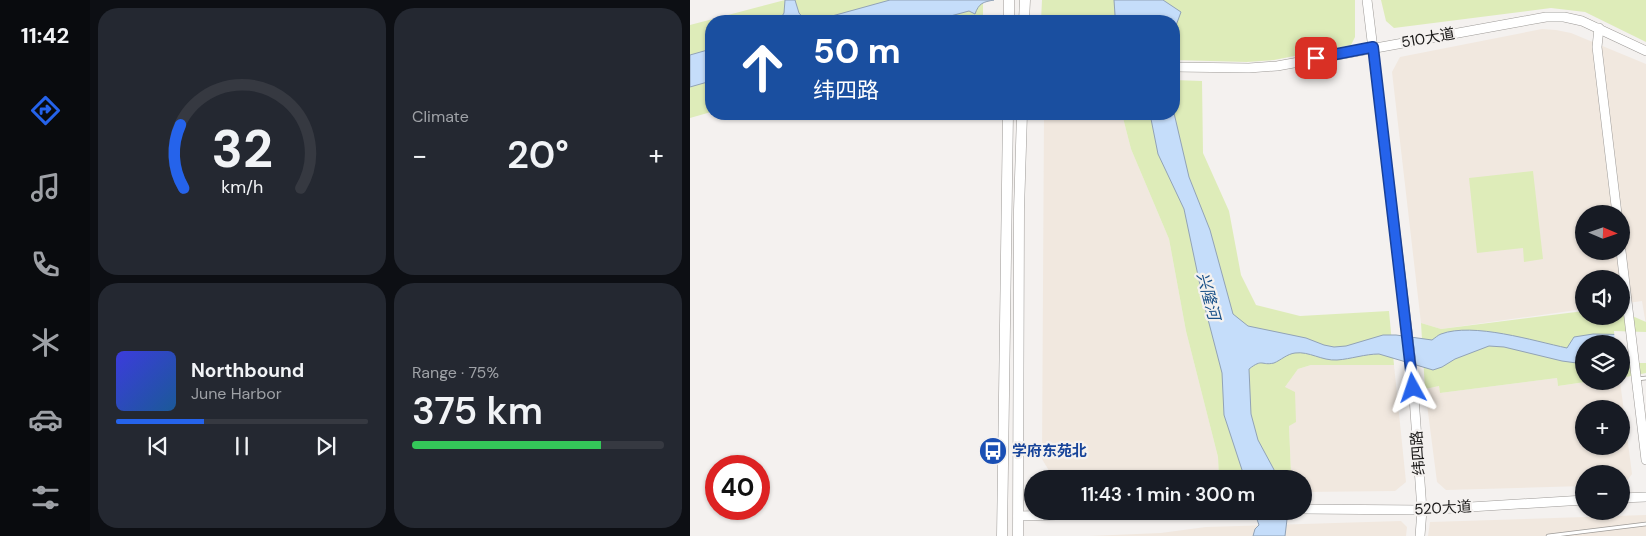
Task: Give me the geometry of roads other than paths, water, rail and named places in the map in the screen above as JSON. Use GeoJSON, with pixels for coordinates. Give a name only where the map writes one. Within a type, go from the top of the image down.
{"type":"FeatureCollection","features":[{"type":"Feature","properties":{"kind":"main road"},"geometry":{"type":"LineString","coordinates":[[1009,0],[1009,15]]}},
{"type":"Feature","properties":{"kind":"main road"},"geometry":{"type":"LineString","coordinates":[[1024,15],[1025,0]]}},
{"type":"Feature","properties":{"kind":"main road"},"geometry":{"type":"LineString","coordinates":[[1002,536],[1008,120]]}},
{"type":"Feature","properties":{"kind":"main road"},"geometry":{"type":"LineString","coordinates":[[1018,536],[1019,210],[1022,120]]}},
{"type":"Feature","properties":{"kind":"street"},"geometry":{"type":"LineString","coordinates":[[1367,0],[1373,47]]}},
{"type":"Feature","properties":{"kind":"street","name":"510大道"},"geometry":{"type":"LineString","coordinates":[[1180,67],[1249,68],[1277,66],[1546,17],[1564,17],[1582,21],[1646,51]]}},
{"type":"Feature","properties":{"kind":"street"},"geometry":{"type":"LineString","coordinates":[[1598,28],[1597,47],[1616,205]]}},
{"type":"Feature","properties":{"kind":"street","name":"纬四路"},"geometry":{"type":"LineString","coordinates":[[1373,47],[1412,369],[1422,510],[1420,536]]}},
{"type":"Feature","properties":{"kind":"street"},"geometry":{"type":"LineString","coordinates":[[1622,260],[1635,367],[1641,379],[1646,460]]}},
{"type":"Feature","properties":{"kind":"street"},"geometry":{"type":"LineString","coordinates":[[1630,498],[1646,497]]}},
{"type":"Feature","properties":{"kind":"street","name":"520大道"},"geometry":{"type":"LineString","coordinates":[[1312,509],[1422,510],[1575,501]]}},
{"type":"Feature","properties":{"kind":"street"},"geometry":{"type":"LineString","coordinates":[[1018,516],[1024,516]]}},
{"type":"Feature","properties":{"kind":"lane"},"geometry":{"type":"LineString","coordinates":[[1548,536],[1646,524]]}},
{"type":"Feature","properties":{"kind":"water"},"geometry":{"type":"Polygon","coordinates":[[[785,0],[795,0],[801,15],[783,15],[785,0]]]}},
{"type":"Feature","properties":{"kind":"water"},"geometry":{"type":"Polygon","coordinates":[[[890,0],[994,0],[982,4],[978,7],[975,14],[969,11],[954,15],[836,15],[890,0]]]}},
{"type":"Feature","properties":{"kind":"water"},"geometry":{"type":"Polygon","coordinates":[[[1114,0],[1163,0],[1181,12],[1180,15],[1115,15],[1114,0]]]}},
{"type":"Feature","properties":{"kind":"water"},"geometry":{"type":"Polygon","coordinates":[[[705,51],[705,83],[690,87],[690,55],[705,51]]]}},
{"type":"Feature","properties":{"kind":"water","name":"兴隆河"},"geometry":{"type":"Polygon","coordinates":[[[1151,120],[1176,120],[1189,177],[1210,230],[1233,314],[1248,326],[1306,338],[1334,347],[1346,346],[1383,335],[1432,340],[1441,334],[1470,330],[1521,337],[1567,348],[1575,337],[1575,363],[1504,347],[1489,346],[1433,370],[1379,354],[1331,360],[1305,353],[1295,353],[1274,363],[1260,363],[1249,369],[1251,414],[1258,440],[1274,470],[1242,470],[1224,415],[1222,373],[1204,304],[1184,209],[1158,154],[1151,120]]]}},
{"type":"Feature","properties":{"kind":"water"},"geometry":{"type":"Polygon","coordinates":[[[1593,334],[1646,335],[1630,341],[1630,335],[1587,335],[1593,334]]]}},
{"type":"Feature","properties":{"kind":"water"},"geometry":{"type":"Polygon","coordinates":[[[1257,520],[1287,520],[1285,536],[1253,536],[1255,529],[1259,525],[1257,520]]]}},
{"type":"Feature","properties":{"kind":"place","name":"学府东苑北"},"geometry":{"type":"Point","coordinates":[993,451]}}]}
